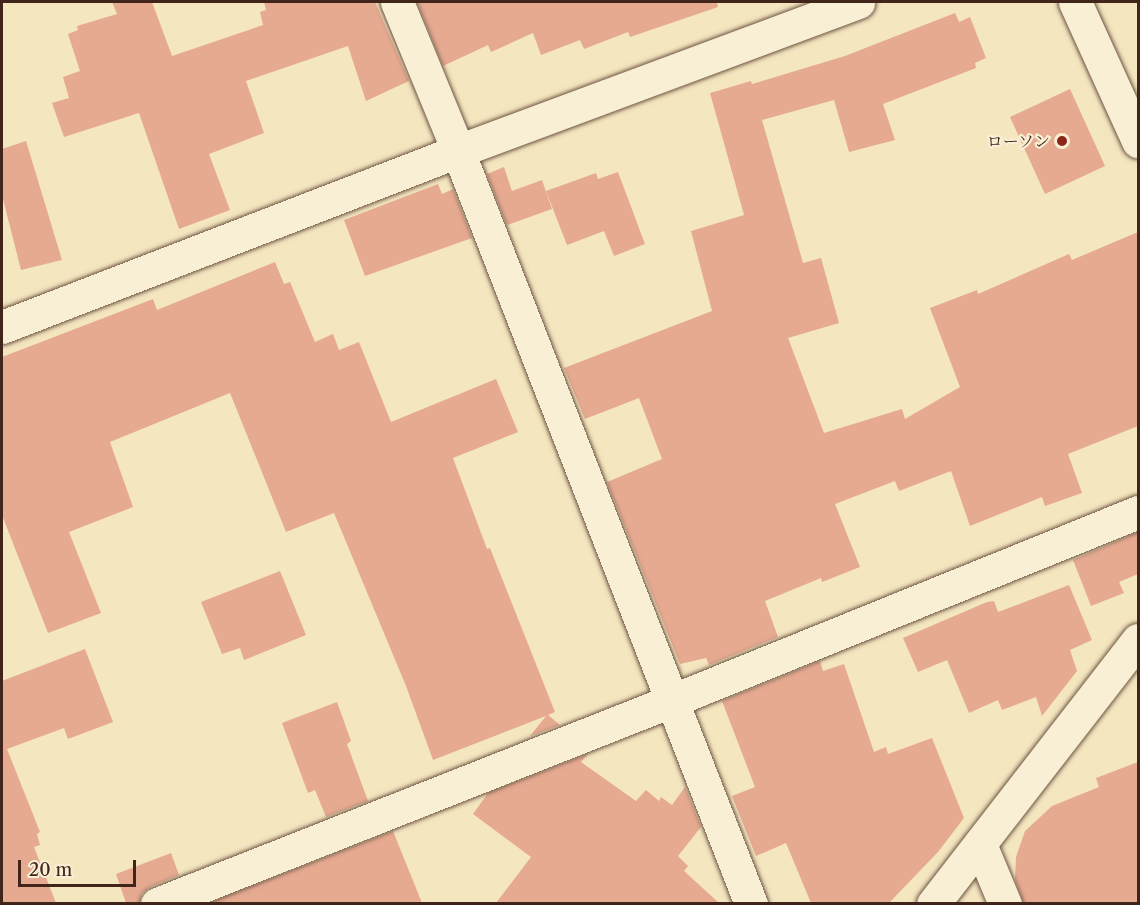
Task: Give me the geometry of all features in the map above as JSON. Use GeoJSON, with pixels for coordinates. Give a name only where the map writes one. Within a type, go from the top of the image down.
{"type":"FeatureCollection","features":[{"type":"Feature","properties":{"kind":"street"},"geometry":{"type":"LineString","coordinates":[[397,2],[458,151],[671,701],[752,903]]}},
{"type":"Feature","properties":{"kind":"street"},"geometry":{"type":"LineString","coordinates":[[2,327],[458,151],[858,2]]}},
{"type":"Feature","properties":{"kind":"street"},"geometry":{"type":"LineString","coordinates":[[1075,2],[1138,141]]}},
{"type":"Feature","properties":{"kind":"street"},"geometry":{"type":"LineString","coordinates":[[157,903],[671,701],[1138,512]]}},
{"type":"Feature","properties":{"kind":"street"},"geometry":{"type":"LineString","coordinates":[[933,903],[1138,640]]}},
{"type":"Feature","properties":{"kind":"street"},"geometry":{"type":"LineString","coordinates":[[980,844],[1005,903]]}},
{"type":"Feature","properties":{"kind":"building"},"geometry":{"type":"Polygon","coordinates":[[[112,2],[152,2],[172,56],[263,25],[260,12],[266,10],[264,2],[375,2],[409,81],[366,101],[348,46],[246,81],[264,133],[209,154],[230,210],[179,229],[139,113],[64,137],[52,103],[69,98],[63,77],[80,71],[68,34],[78,30],[77,26],[117,14],[112,2]]]}},
{"type":"Feature","properties":{"kind":"building"},"geometry":{"type":"Polygon","coordinates":[[[417,2],[717,2],[718,7],[630,37],[628,32],[584,49],[580,40],[541,55],[533,33],[491,52],[488,45],[443,66],[417,2]]]}},
{"type":"Feature","properties":{"kind":"building"},"geometry":{"type":"Polygon","coordinates":[[[955,13],[959,22],[970,17],[986,58],[975,63],[976,68],[883,104],[895,140],[849,152],[834,100],[762,120],[803,263],[821,258],[839,323],[788,338],[824,433],[902,409],[905,419],[960,387],[930,308],[977,290],[978,294],[1069,254],[1072,260],[1138,232],[1138,426],[1068,454],[1082,493],[1045,506],[1042,497],[970,526],[951,471],[899,491],[895,481],[835,504],[860,567],[822,582],[821,578],[765,601],[778,637],[709,665],[706,658],[680,664],[607,482],[662,459],[639,398],[585,419],[564,368],[712,311],[691,231],[744,215],[710,93],[751,81],[752,84],[845,56],[955,13]]]}},
{"type":"Feature","properties":{"kind":"building"},"geometry":{"type":"Polygon","coordinates":[[[1070,89],[1105,166],[1045,194],[1010,117],[1070,89]]]}},
{"type":"Feature","properties":{"kind":"building"},"geometry":{"type":"Polygon","coordinates":[[[26,141],[62,260],[21,270],[2,195],[2,149],[26,141]]]}},
{"type":"Feature","properties":{"kind":"building"},"geometry":{"type":"Polygon","coordinates":[[[504,167],[512,191],[542,180],[552,209],[507,225],[487,174],[504,167]]]}},
{"type":"Feature","properties":{"kind":"building"},"geometry":{"type":"Polygon","coordinates":[[[618,172],[645,244],[614,256],[604,231],[567,245],[546,191],[596,173],[598,179],[618,172]]]}},
{"type":"Feature","properties":{"kind":"building"},"geometry":{"type":"Polygon","coordinates":[[[438,184],[442,194],[453,189],[472,238],[365,276],[344,220],[438,184]]]}},
{"type":"Feature","properties":{"kind":"building"},"geometry":{"type":"Polygon","coordinates":[[[275,262],[284,284],[290,282],[315,342],[333,334],[339,350],[359,342],[391,422],[496,379],[518,432],[453,458],[487,549],[490,548],[555,712],[548,715],[560,725],[530,736],[546,716],[433,760],[406,686],[334,513],[286,532],[230,393],[110,442],[133,507],[69,532],[101,613],[48,633],[2,515],[2,357],[153,299],[157,310],[275,262]]]}},
{"type":"Feature","properties":{"kind":"building"},"geometry":{"type":"Polygon","coordinates":[[[1138,532],[1138,574],[1119,582],[1124,593],[1091,606],[1073,560],[1138,532]]]}},
{"type":"Feature","properties":{"kind":"building"},"geometry":{"type":"Polygon","coordinates":[[[280,571],[306,635],[244,660],[240,648],[222,654],[201,602],[280,571]]]}},
{"type":"Feature","properties":{"kind":"building"},"geometry":{"type":"Polygon","coordinates":[[[1069,585],[1092,640],[1070,650],[1077,671],[1042,716],[1036,697],[1002,710],[998,700],[969,713],[947,660],[918,672],[903,638],[987,602],[994,601],[998,612],[1069,585]]]}},
{"type":"Feature","properties":{"kind":"building"},"geometry":{"type":"Polygon","coordinates":[[[85,649],[113,722],[68,739],[64,728],[7,749],[40,832],[37,834],[40,845],[34,847],[56,903],[2,903],[2,681],[85,649]]]}},
{"type":"Feature","properties":{"kind":"building"},"geometry":{"type":"Polygon","coordinates":[[[820,661],[823,671],[844,664],[874,752],[886,747],[888,754],[932,738],[964,818],[938,852],[889,903],[811,903],[786,843],[756,856],[732,796],[755,787],[722,701],[820,661]]]}},
{"type":"Feature","properties":{"kind":"building"},"geometry":{"type":"Polygon","coordinates":[[[337,702],[351,741],[347,744],[368,801],[326,817],[315,790],[308,793],[282,723],[337,702]]]}},
{"type":"Feature","properties":{"kind":"building"},"geometry":{"type":"Polygon","coordinates":[[[588,754],[581,762],[636,801],[646,790],[659,801],[661,797],[672,805],[685,787],[701,827],[678,856],[688,866],[684,871],[719,903],[496,903],[531,857],[473,814],[488,793],[588,754]]]}},
{"type":"Feature","properties":{"kind":"building"},"geometry":{"type":"Polygon","coordinates":[[[1138,762],[1138,903],[1023,903],[1015,879],[1016,857],[1025,831],[1052,806],[1099,787],[1096,778],[1138,762]]]}},
{"type":"Feature","properties":{"kind":"building"},"geometry":{"type":"Polygon","coordinates":[[[393,831],[422,903],[209,903],[393,831]]]}},
{"type":"Feature","properties":{"kind":"building"},"geometry":{"type":"Polygon","coordinates":[[[171,853],[179,875],[150,887],[142,893],[139,903],[126,903],[116,874],[171,853]]]}},
{"type":"Feature","properties":{"kind":"place","name":"ローソン"},"geometry":{"type":"Point","coordinates":[1062,141]}}]}
